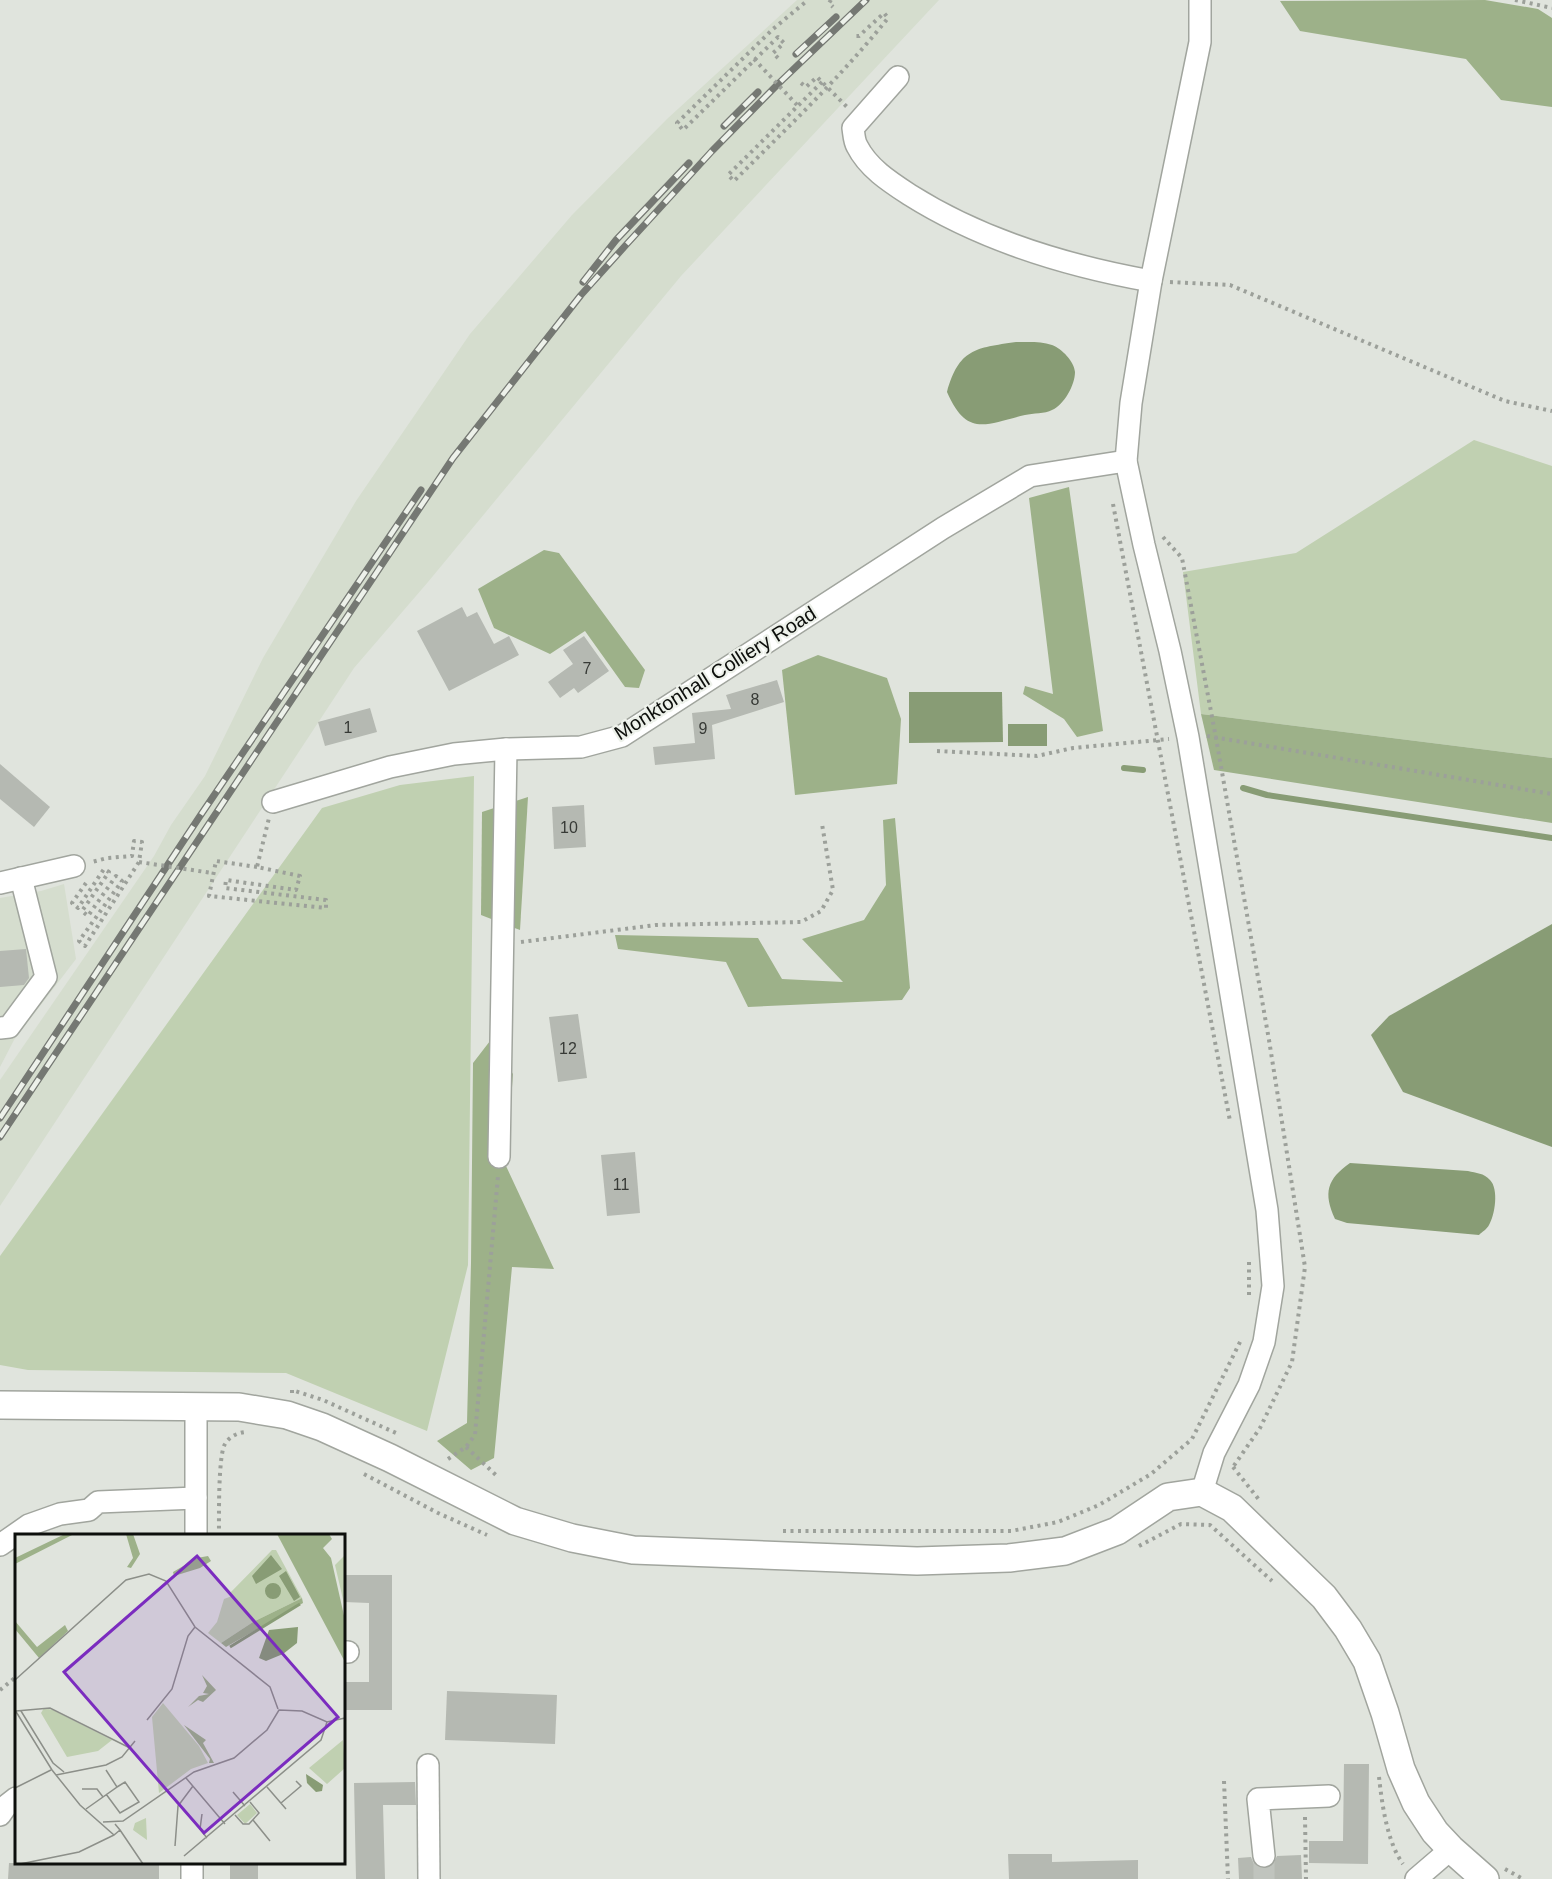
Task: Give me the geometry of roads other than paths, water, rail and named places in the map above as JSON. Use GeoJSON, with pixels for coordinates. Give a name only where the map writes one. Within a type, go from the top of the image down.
{"type":"FeatureCollection","features":[{"type":"Feature","properties":{"kind":"main road"},"geometry":{"type":"LineString","coordinates":[[0,1406],[196,1405],[239,1407],[287,1415],[322,1427],[390,1458],[515,1521],[572,1538],[633,1550],[917,1561],[1009,1558],[1065,1551],[1117,1531],[1168,1497],[1202,1492],[1232,1508],[1324,1597],[1348,1629],[1367,1661],[1401,1769],[1416,1803],[1451,1849],[1485,1879]]}},
{"type":"Feature","properties":{"kind":"street"},"geometry":{"type":"LineString","coordinates":[[1200,0],[1200,42],[1151,281],[1131,403],[1126,461],[1188,737],[1268,1210],[1273,1286],[1264,1342],[1249,1384],[1214,1453],[1202,1492]]}},
{"type":"Feature","properties":{"kind":"street"},"geometry":{"type":"LineString","coordinates":[[898,77],[853,128],[855,144],[867,162],[889,182],[930,208],[1001,241],[1101,272],[1151,281]]}},
{"type":"Feature","properties":{"kind":"street","name":"Monktonhall Colliery Road"},"geometry":{"type":"LineString","coordinates":[[273,802],[390,767],[454,754],[506,749],[581,747],[622,736],[943,528],[1030,476],[1126,461]]}},
{"type":"Feature","properties":{"kind":"street"},"geometry":{"type":"LineString","coordinates":[[499,1157],[506,749]]}},
{"type":"Feature","properties":{"kind":"street"},"geometry":{"type":"LineString","coordinates":[[0,883],[86,869]]}},
{"type":"Feature","properties":{"kind":"street"},"geometry":{"type":"LineString","coordinates":[[0,1028],[9,1028],[46,977],[21,878]]}},
{"type":"Feature","properties":{"kind":"street"},"geometry":{"type":"LineString","coordinates":[[196,1405],[196,1534]]}},
{"type":"Feature","properties":{"kind":"street"},"geometry":{"type":"LineString","coordinates":[[16,1534],[29,1525],[60,1514],[89,1510],[98,1502],[196,1498]]}},
{"type":"Feature","properties":{"kind":"street"},"geometry":{"type":"LineString","coordinates":[[0,1545],[15,1535]]}},
{"type":"Feature","properties":{"kind":"street"},"geometry":{"type":"LineString","coordinates":[[428,1766],[429,1879]]}},
{"type":"Feature","properties":{"kind":"street"},"geometry":{"type":"LineString","coordinates":[[1264,1857],[1258,1799],[1329,1796]]}},
{"type":"Feature","properties":{"kind":"street"},"geometry":{"type":"LineString","coordinates":[[0,1815],[15,1799]]}},
{"type":"Feature","properties":{"kind":"street"},"geometry":{"type":"LineString","coordinates":[[1412,1875],[1451,1849]]}},
{"type":"Feature","properties":{"kind":"waterway"},"geometry":{"type":"LineString","coordinates":[[1124,768],[1143,770]]}},
{"type":"Feature","properties":{"kind":"waterway"},"geometry":{"type":"LineString","coordinates":[[1243,788],[1267,795],[1552,838]]}},
{"type":"Feature","properties":{"kind":"tunnel"},"geometry":{"type":"LineString","coordinates":[[1264,1856],[1264,1879]]}},
{"type":"Feature","properties":{"kind":"railway"},"geometry":{"type":"LineString","coordinates":[[0,1137],[453,458],[581,295],[625,246],[712,151],[866,0]]}},
{"type":"Feature","properties":{"kind":"railway"},"geometry":{"type":"LineString","coordinates":[[796,54],[836,17]]}},
{"type":"Feature","properties":{"kind":"railway"},"geometry":{"type":"LineString","coordinates":[[724,126],[758,92]]}},
{"type":"Feature","properties":{"kind":"railway"},"geometry":{"type":"LineString","coordinates":[[583,282],[616,240],[689,163]]}},
{"type":"Feature","properties":{"kind":"railway"},"geometry":{"type":"LineString","coordinates":[[0,1118],[200,816],[421,490]]}}]}
